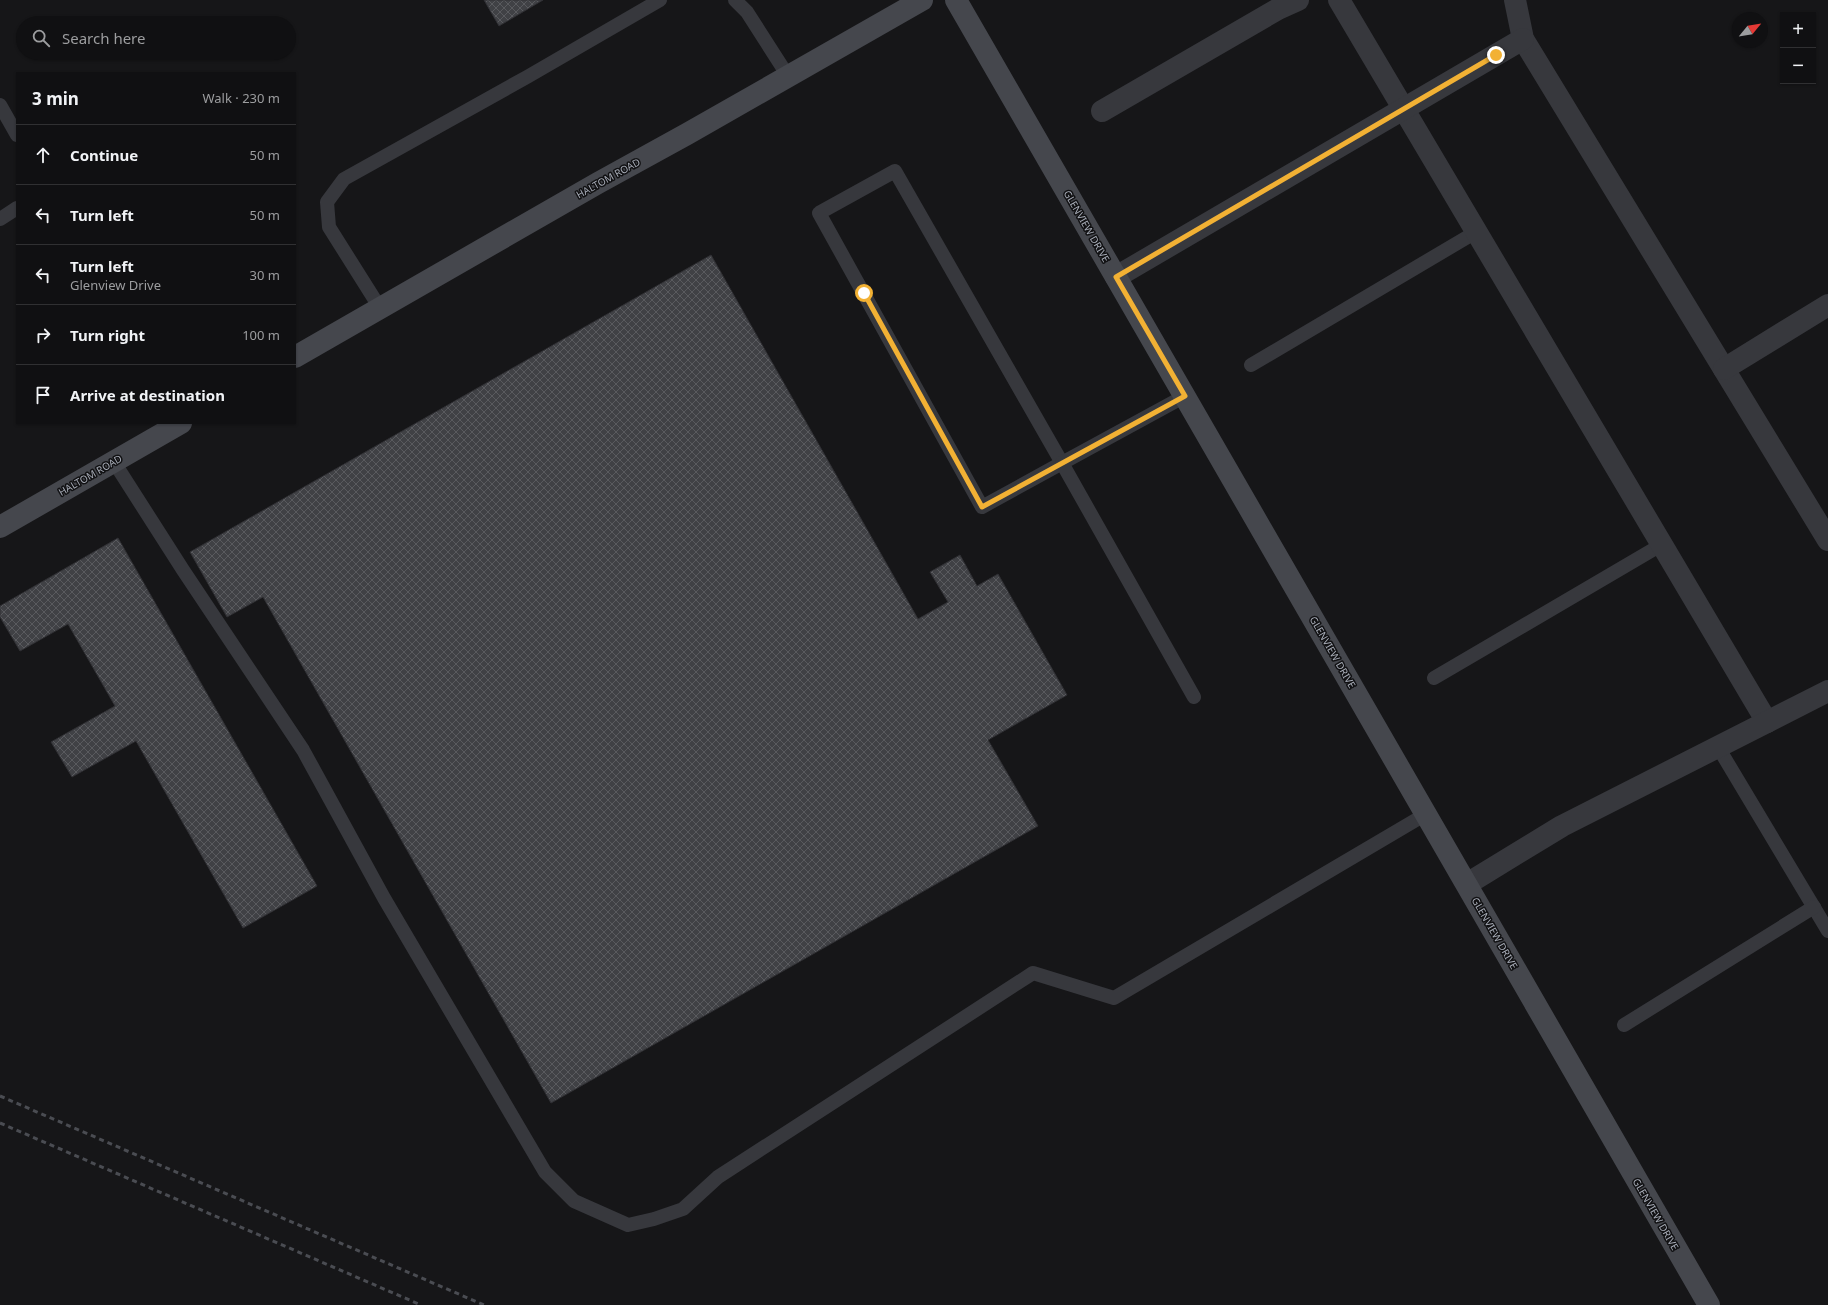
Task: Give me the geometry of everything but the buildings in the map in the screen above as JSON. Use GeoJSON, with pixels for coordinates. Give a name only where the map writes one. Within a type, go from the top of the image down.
{"type":"FeatureCollection","features":[{"type":"Feature","properties":{"kind":"main road","name":"HALTOM ROAD"},"geometry":{"type":"LineString","coordinates":[[296,356],[598,183],[922,0]]}},
{"type":"Feature","properties":{"kind":"main road","name":"GLENVIEW DRIVE"},"geometry":{"type":"LineString","coordinates":[[956,0],[1709,1305]]}},
{"type":"Feature","properties":{"kind":"main road","name":"HALTOM ROAD"},"geometry":{"type":"LineString","coordinates":[[0,527],[179,424]]}},
{"type":"Feature","properties":{"kind":"street"},"geometry":{"type":"LineString","coordinates":[[1102,111],[1278,9],[1298,0]]}},
{"type":"Feature","properties":{"kind":"street"},"geometry":{"type":"LineString","coordinates":[[1339,0],[1767,722]]}},
{"type":"Feature","properties":{"kind":"street"},"geometry":{"type":"LineString","coordinates":[[1515,0],[1523,39],[1826,532]]}},
{"type":"Feature","properties":{"kind":"street"},"geometry":{"type":"LineString","coordinates":[[1116,277],[1523,39]]}},
{"type":"Feature","properties":{"kind":"street"},"geometry":{"type":"LineString","coordinates":[[1724,368],[1828,305]]}},
{"type":"Feature","properties":{"kind":"street"},"geometry":{"type":"LineString","coordinates":[[1467,884],[1562,826],[1828,691]]}},
{"type":"Feature","properties":{"kind":"lane"},"geometry":{"type":"LineString","coordinates":[[380,308],[329,227],[327,202],[344,179],[527,77],[660,0]]}},
{"type":"Feature","properties":{"kind":"lane"},"geometry":{"type":"LineString","coordinates":[[735,0],[747,12],[788,76]]}},
{"type":"Feature","properties":{"kind":"lane"},"geometry":{"type":"LineString","coordinates":[[0,104],[16,133]]}},
{"type":"Feature","properties":{"kind":"lane"},"geometry":{"type":"LineString","coordinates":[[1185,396],[1062,463],[982,507],[819,213],[895,171],[1062,463],[1194,697]]}},
{"type":"Feature","properties":{"kind":"lane"},"geometry":{"type":"LineString","coordinates":[[0,219],[16,209]]}},
{"type":"Feature","properties":{"kind":"lane"},"geometry":{"type":"LineString","coordinates":[[1251,365],[1476,232]]}},
{"type":"Feature","properties":{"kind":"lane"},"geometry":{"type":"LineString","coordinates":[[114,462],[182,570],[303,750],[384,898],[545,1172],[574,1201],[628,1225],[654,1219],[683,1208],[718,1177],[1033,972],[1114,998],[1426,814]]}},
{"type":"Feature","properties":{"kind":"lane"},"geometry":{"type":"LineString","coordinates":[[1434,678],[1662,545]]}},
{"type":"Feature","properties":{"kind":"lane"},"geometry":{"type":"LineString","coordinates":[[1718,747],[1828,931]]}},
{"type":"Feature","properties":{"kind":"lane"},"geometry":{"type":"LineString","coordinates":[[1624,1025],[1814,907]]}},
{"type":"Feature","properties":{"kind":"railway"},"geometry":{"type":"LineString","coordinates":[[0,1096],[484,1305]]}},
{"type":"Feature","properties":{"kind":"railway"},"geometry":{"type":"LineString","coordinates":[[0,1123],[421,1305]]}},
{"type":"Feature","properties":{"kind":"route"},"geometry":{"type":"LineString","coordinates":[[864,293],[982,507],[1185,396],[1116,277],[1496,55]]}}]}
